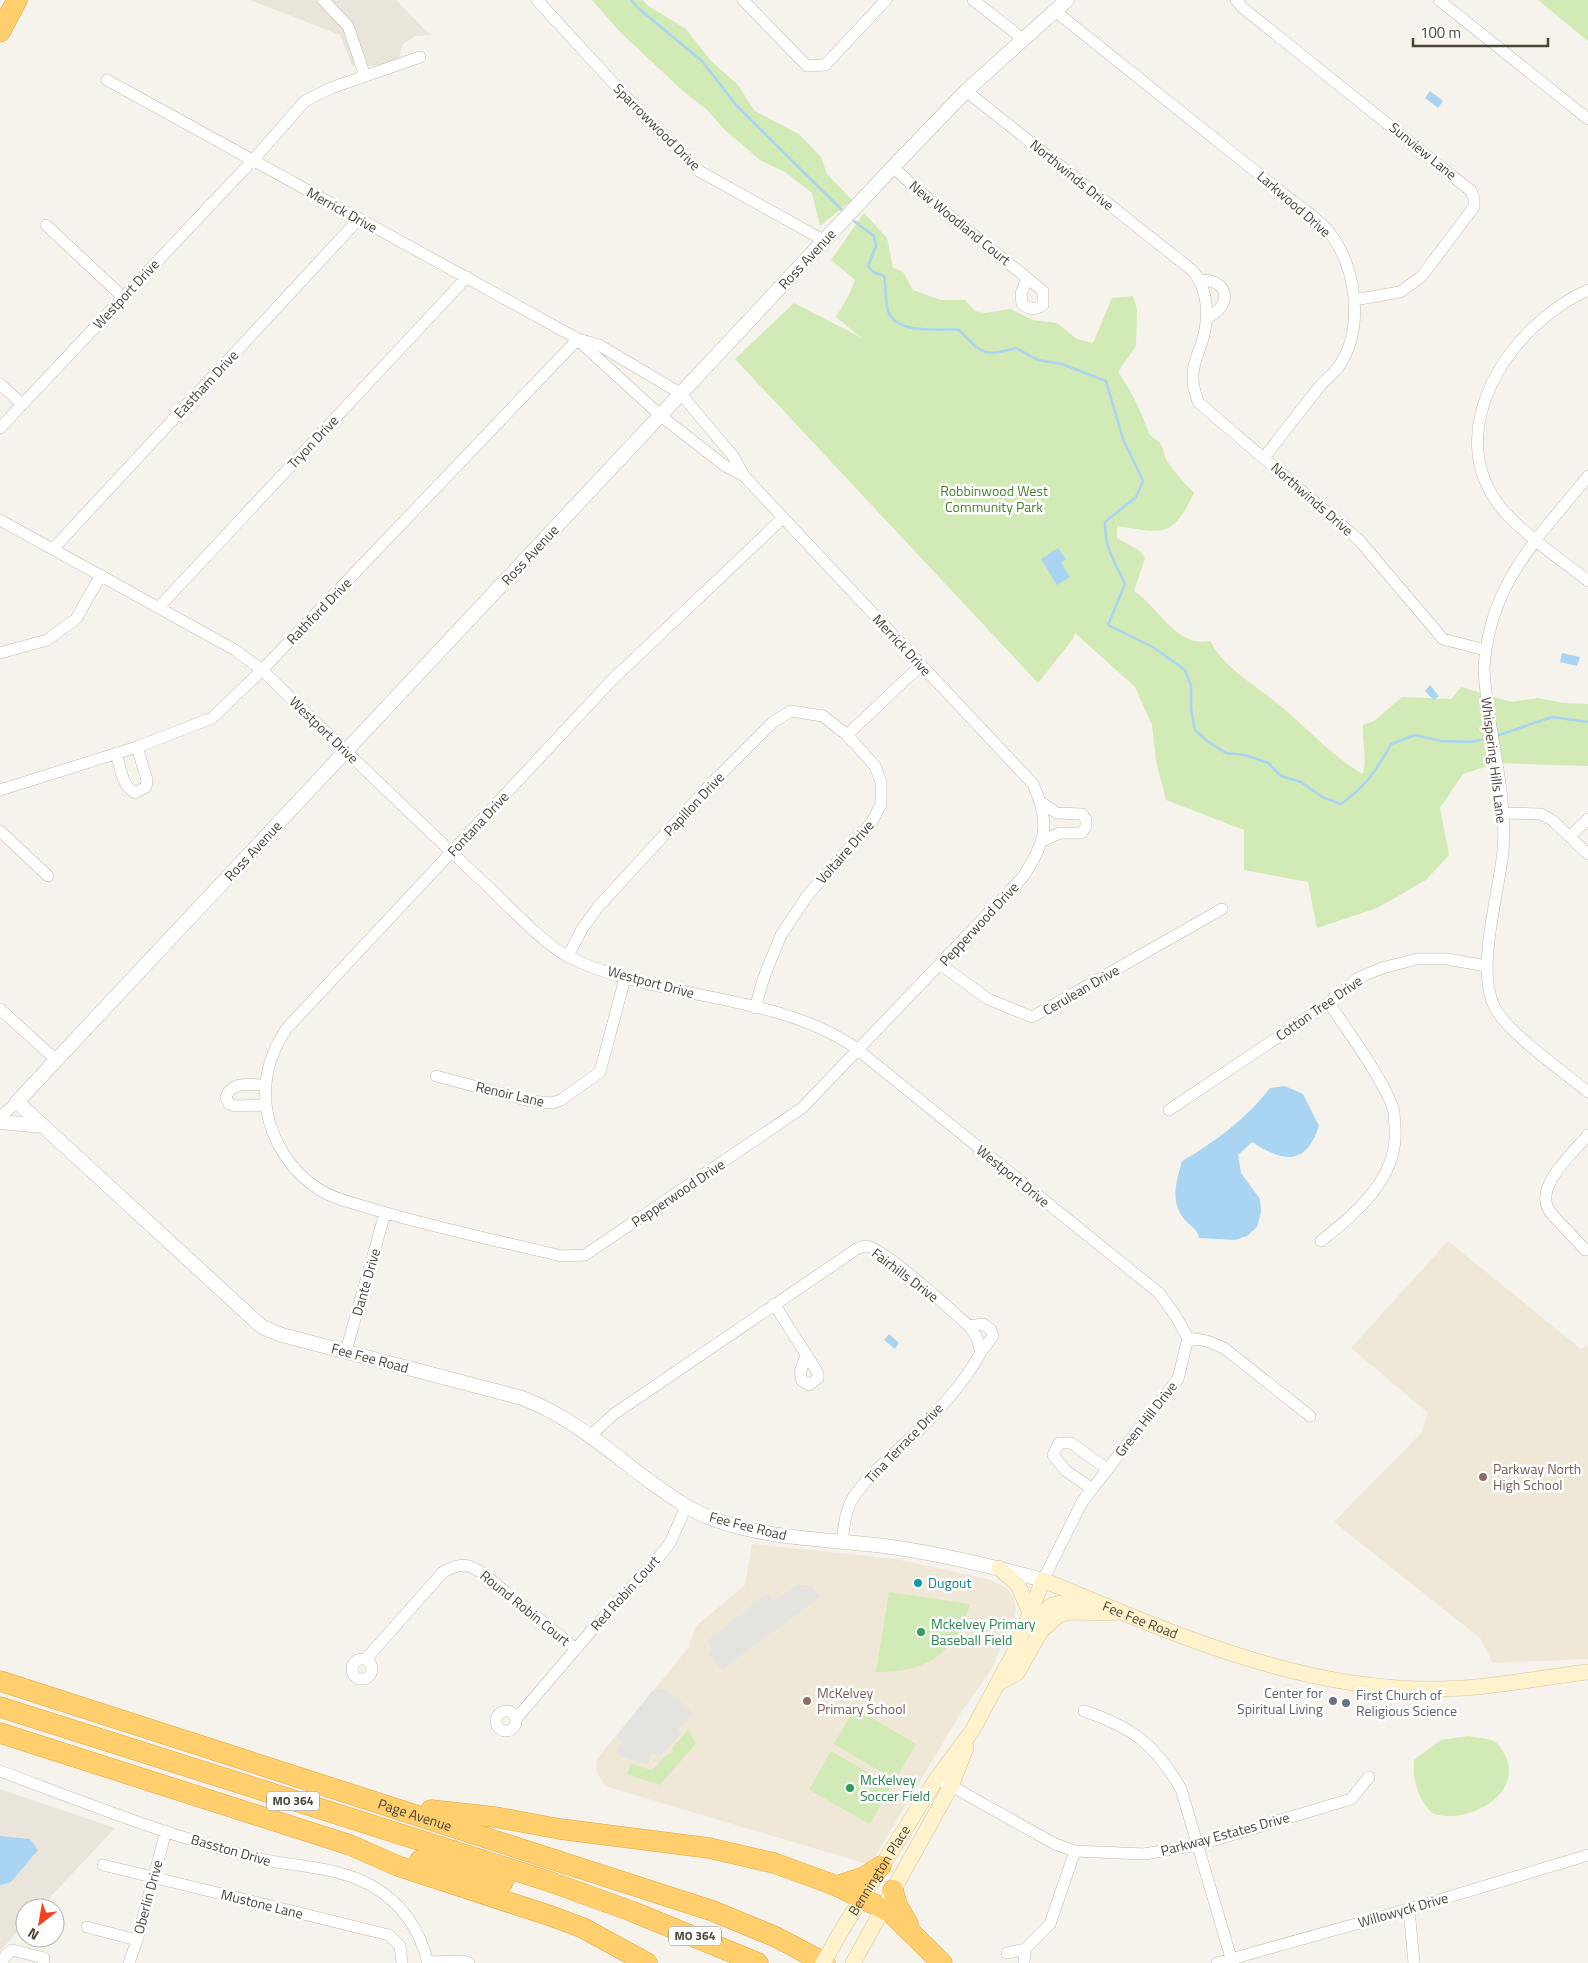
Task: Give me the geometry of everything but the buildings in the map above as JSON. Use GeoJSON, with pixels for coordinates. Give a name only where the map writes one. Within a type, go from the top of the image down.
{"type":"FeatureCollection","features":[{"type":"Feature","properties":{"kind":"highway"},"geometry":{"type":"LineString","coordinates":[[0,32],[17,0]]}},
{"type":"Feature","properties":{"kind":"highway","name":"Page Avenue"},"geometry":{"type":"LineString","coordinates":[[0,1681],[714,1912],[776,1937],[824,1963]]}},
{"type":"Feature","properties":{"kind":"highway","name":"Page Avenue"},"geometry":{"type":"LineString","coordinates":[[0,1707],[586,1894],[758,1963]]}},
{"type":"Feature","properties":{"kind":"highway"},"geometry":{"type":"LineString","coordinates":[[0,1733],[350,1846],[398,1866],[552,1916],[583,1928],[647,1963]]}},
{"type":"Feature","properties":{"kind":"highway"},"geometry":{"type":"LineString","coordinates":[[384,1804],[709,1848],[774,1863],[837,1886],[883,1908],[895,1916],[942,1963]]}},
{"type":"Feature","properties":{"kind":"highway"},"geometry":{"type":"LineString","coordinates":[[350,1846],[400,1855],[552,1896],[586,1894]]}},
{"type":"Feature","properties":{"kind":"highway"},"geometry":{"type":"LineString","coordinates":[[837,1886],[864,1878],[880,1866]]}},
{"type":"Feature","properties":{"kind":"highway"},"geometry":{"type":"LineString","coordinates":[[893,1890],[897,1905],[914,1935]]}},
{"type":"Feature","properties":{"kind":"main road"},"geometry":{"type":"LineString","coordinates":[[999,1568],[1018,1585],[1030,1612]]}},
{"type":"Feature","properties":{"kind":"main road","name":"Fee Fee Road"},"geometry":{"type":"LineString","coordinates":[[1043,1580],[1196,1642],[1273,1666],[1376,1687],[1434,1689],[1494,1686],[1588,1672]]}},
{"type":"Feature","properties":{"kind":"main road","name":"Bennington Place"},"geometry":{"type":"LineString","coordinates":[[824,1963],[861,1896],[936,1778],[972,1731],[1000,1682],[1043,1580]]}},
{"type":"Feature","properties":{"kind":"main road"},"geometry":{"type":"LineString","coordinates":[[1024,1628],[1052,1605],[1086,1598]]}},
{"type":"Feature","properties":{"kind":"main road"},"geometry":{"type":"LineString","coordinates":[[1000,1682],[1017,1673],[1041,1631],[1058,1616],[1070,1612],[1125,1614]]}},
{"type":"Feature","properties":{"kind":"main road","name":"Bennington Place"},"geometry":{"type":"LineString","coordinates":[[853,1963],[951,1786],[972,1731]]}},
{"type":"Feature","properties":{"kind":"street"},"geometry":{"type":"LineString","coordinates":[[323,0],[348,26],[365,76],[420,56]]}},
{"type":"Feature","properties":{"kind":"street","name":"Sparrowwood Drive"},"geometry":{"type":"LineString","coordinates":[[537,0],[651,124],[699,171],[825,241]]}},
{"type":"Feature","properties":{"kind":"street"},"geometry":{"type":"LineString","coordinates":[[743,0],[807,66],[825,65],[886,0]]}},
{"type":"Feature","properties":{"kind":"street"},"geometry":{"type":"LineString","coordinates":[[974,0],[1023,39]]}},
{"type":"Feature","properties":{"kind":"street","name":"Ross Avenue"},"geometry":{"type":"LineString","coordinates":[[0,1117],[17,1102],[346,752],[893,167],[966,91],[1067,0]]}},
{"type":"Feature","properties":{"kind":"street","name":"Sunview Lane"},"geometry":{"type":"LineString","coordinates":[[1236,0],[1243,8],[1471,191],[1474,207],[1421,277],[1400,292],[1354,300]]}},
{"type":"Feature","properties":{"kind":"street"},"geometry":{"type":"LineString","coordinates":[[1439,0],[1588,119]]}},
{"type":"Feature","properties":{"kind":"street","name":"Larkwood Drive"},"geometry":{"type":"LineString","coordinates":[[1055,10],[1328,231],[1345,260],[1354,300],[1355,322],[1353,337],[1340,365],[1322,384],[1264,458]]}},
{"type":"Feature","properties":{"kind":"street","name":"Westport Drive"},"geometry":{"type":"LineString","coordinates":[[0,428],[252,161],[305,101],[365,76]]}},
{"type":"Feature","properties":{"kind":"street","name":"Merrick Drive"},"geometry":{"type":"LineString","coordinates":[[107,80],[578,339],[599,345],[680,394],[733,456],[744,476],[1033,784],[1042,803],[1045,821]]}},
{"type":"Feature","properties":{"kind":"street","name":"Northwinds Drive"},"geometry":{"type":"LineString","coordinates":[[966,91],[1182,262],[1199,280],[1207,308],[1205,330],[1194,362],[1193,379],[1198,402],[1359,540],[1443,639],[1467,647],[1485,650]]}},
{"type":"Feature","properties":{"kind":"street","name":"New Woodland Court"},"geometry":{"type":"LineString","coordinates":[[893,167],[920,192],[1027,278]]}},
{"type":"Feature","properties":{"kind":"street","name":"Eastham Drive"},"geometry":{"type":"LineString","coordinates":[[52,549],[359,219]]}},
{"type":"Feature","properties":{"kind":"street"},"geometry":{"type":"LineString","coordinates":[[46,225],[123,297]]}},
{"type":"Feature","properties":{"kind":"street","name":"Tryon Drive"},"geometry":{"type":"LineString","coordinates":[[158,608],[467,277]]}},
{"type":"Feature","properties":{"kind":"street"},"geometry":{"type":"LineString","coordinates":[[1199,280],[1217,282],[1223,288],[1224,293],[1223,303],[1216,313],[1206,318]]}},
{"type":"Feature","properties":{"kind":"street"},"geometry":{"type":"LineString","coordinates":[[1588,290],[1568,299],[1532,328],[1494,377],[1481,410],[1478,446],[1481,467],[1502,509],[1588,581]]}},
{"type":"Feature","properties":{"kind":"street","name":"Merrick Drive"},"geometry":{"type":"LineString","coordinates":[[578,339],[661,416],[725,466],[744,476]]}},
{"type":"Feature","properties":{"kind":"street","name":"Rathford Drive"},"geometry":{"type":"LineString","coordinates":[[0,790],[137,747],[212,718],[262,670],[578,339]]}},
{"type":"Feature","properties":{"kind":"street"},"geometry":{"type":"LineString","coordinates":[[0,384],[22,404]]}},
{"type":"Feature","properties":{"kind":"street","name":"Whispering Hills Lane"},"geometry":{"type":"LineString","coordinates":[[1588,476],[1518,562],[1493,614],[1485,650],[1485,690],[1503,813],[1503,849],[1486,966],[1494,1008],[1507,1025],[1588,1092]]}},
{"type":"Feature","properties":{"kind":"street","name":"Fontana Drive"},"geometry":{"type":"LineString","coordinates":[[266,1085],[272,1053],[287,1028],[629,663],[783,518]]}},
{"type":"Feature","properties":{"kind":"street","name":"Westport Drive"},"geometry":{"type":"LineString","coordinates":[[0,520],[235,650],[262,670],[346,752],[547,941],[568,956],[625,978],[755,1008],[832,1032],[1159,1294],[1175,1315],[1188,1338]]}},
{"type":"Feature","properties":{"kind":"street"},"geometry":{"type":"LineString","coordinates":[[0,653],[47,640],[76,619],[101,576]]}},
{"type":"Feature","properties":{"kind":"street"},"geometry":{"type":"LineString","coordinates":[[848,735],[921,665]]}},
{"type":"Feature","properties":{"kind":"street","name":"Papillon Drive"},"geometry":{"type":"LineString","coordinates":[[568,956],[582,929],[598,907],[711,784],[773,722],[791,711],[806,712],[823,716],[848,735]]}},
{"type":"Feature","properties":{"kind":"street","name":"Voltaire Drive"},"geometry":{"type":"LineString","coordinates":[[755,1008],[764,977],[784,931],[807,896],[872,822],[881,804],[881,782],[875,766],[848,735]]}},
{"type":"Feature","properties":{"kind":"street"},"geometry":{"type":"LineString","coordinates":[[116,753],[128,789],[135,792],[146,787],[147,780],[137,747]]}},
{"type":"Feature","properties":{"kind":"street"},"geometry":{"type":"LineString","coordinates":[[1042,803],[1057,813],[1082,814],[1086,820],[1086,827],[1081,833],[1060,833],[1042,841]]}},
{"type":"Feature","properties":{"kind":"street"},"geometry":{"type":"LineString","coordinates":[[1503,813],[1541,814],[1552,820],[1588,854]]}},
{"type":"Feature","properties":{"kind":"street"},"geometry":{"type":"LineString","coordinates":[[1570,836],[1588,819]]}},
{"type":"Feature","properties":{"kind":"street","name":"Pepperwood Drive"},"geometry":{"type":"LineString","coordinates":[[266,1085],[266,1105],[273,1134],[302,1176],[319,1190],[385,1213],[561,1256],[585,1255],[802,1108],[941,965],[1023,876],[1040,850],[1045,821]]}},
{"type":"Feature","properties":{"kind":"street"},"geometry":{"type":"LineString","coordinates":[[0,831],[48,876]]}},
{"type":"Feature","properties":{"kind":"street","name":"Cerulean Drive"},"geometry":{"type":"LineString","coordinates":[[941,965],[988,999],[1032,1017],[1222,909]]}},
{"type":"Feature","properties":{"kind":"street","name":"Cotton Tree Drive"},"geometry":{"type":"LineString","coordinates":[[1169,1110],[1329,1003],[1358,978],[1382,968],[1414,960],[1447,959],[1486,966]]}},
{"type":"Feature","properties":{"kind":"street","name":"Renoir Lane"},"geometry":{"type":"LineString","coordinates":[[436,1076],[530,1101],[552,1103],[561,1100],[600,1072],[625,978]]}},
{"type":"Feature","properties":{"kind":"street"},"geometry":{"type":"LineString","coordinates":[[1321,1241],[1376,1190],[1391,1163],[1396,1135],[1393,1109],[1381,1085],[1329,1003]]}},
{"type":"Feature","properties":{"kind":"street"},"geometry":{"type":"LineString","coordinates":[[0,1009],[56,1060]]}},
{"type":"Feature","properties":{"kind":"street"},"geometry":{"type":"LineString","coordinates":[[266,1085],[234,1085],[228,1089],[226,1097],[229,1104],[235,1106],[266,1105]]}},
{"type":"Feature","properties":{"kind":"street","name":"Fee Fee Road"},"geometry":{"type":"LineString","coordinates":[[17,1102],[262,1326],[282,1335],[522,1398],[547,1408],[590,1436],[686,1507],[713,1520],[767,1533],[886,1547],[999,1568],[1043,1580]]}},
{"type":"Feature","properties":{"kind":"street"},"geometry":{"type":"LineString","coordinates":[[0,1122],[43,1126]]}},
{"type":"Feature","properties":{"kind":"street"},"geometry":{"type":"LineString","coordinates":[[1585,1250],[1550,1212],[1545,1200],[1547,1186],[1588,1136]]}},
{"type":"Feature","properties":{"kind":"street","name":"Dante Drive"},"geometry":{"type":"LineString","coordinates":[[346,1351],[385,1213]]}},
{"type":"Feature","properties":{"kind":"street","name":"Fairhills Drive"},"geometry":{"type":"LineString","coordinates":[[590,1436],[614,1414],[858,1248],[866,1246],[882,1254],[970,1326],[977,1338],[981,1352]]}},
{"type":"Feature","properties":{"kind":"street"},"geometry":{"type":"LineString","coordinates":[[774,1304],[806,1354]]}},
{"type":"Feature","properties":{"kind":"street","name":"Tina Terrace Drive"},"geometry":{"type":"LineString","coordinates":[[842,1542],[845,1519],[853,1498],[874,1473],[923,1426],[974,1366],[981,1352],[993,1336],[991,1330],[983,1324],[970,1326]]}},
{"type":"Feature","properties":{"kind":"street"},"geometry":{"type":"LineString","coordinates":[[1188,1338],[1207,1341],[1224,1348],[1310,1416]]}},
{"type":"Feature","properties":{"kind":"street","name":"Green Hill Drive"},"geometry":{"type":"LineString","coordinates":[[1043,1580],[1069,1524],[1092,1489],[1178,1379],[1188,1338]]}},
{"type":"Feature","properties":{"kind":"street","name":"Green Hill Drive"},"geometry":{"type":"LineString","coordinates":[[1092,1489],[1065,1470],[1053,1455],[1059,1443],[1071,1443],[1107,1469]]}},
{"type":"Feature","properties":{"kind":"street","name":"Red Robin Court"},"geometry":{"type":"LineString","coordinates":[[516,1719],[576,1649],[657,1560],[670,1543],[686,1507]]}},
{"type":"Feature","properties":{"kind":"street","name":"Round Robin Court"},"geometry":{"type":"LineString","coordinates":[[366,1659],[443,1572],[456,1565],[471,1565],[485,1574],[576,1649]]}},
{"type":"Feature","properties":{"kind":"street"},"geometry":{"type":"LineString","coordinates":[[1084,1711],[1111,1720],[1150,1744],[1167,1765],[1181,1789],[1231,1958]]}},
{"type":"Feature","properties":{"kind":"street","name":"Basston Drive"},"geometry":{"type":"LineString","coordinates":[[0,1771],[87,1805],[251,1857],[343,1874],[359,1879],[386,1895],[399,1907],[416,1930],[428,1962]]}},
{"type":"Feature","properties":{"kind":"street","name":"Parkway Estates Drive"},"geometry":{"type":"LineString","coordinates":[[936,1778],[1055,1844],[1075,1851],[1144,1854],[1198,1844],[1350,1799],[1369,1777]]}},
{"type":"Feature","properties":{"kind":"street","name":"Oberlin Drive"},"geometry":{"type":"LineString","coordinates":[[129,1963],[166,1831]]}},
{"type":"Feature","properties":{"kind":"street"},"geometry":{"type":"LineString","coordinates":[[1007,1953],[1025,1949],[1050,1924],[1075,1851]]}},
{"type":"Feature","properties":{"kind":"street","name":"Willowyck Drive"},"geometry":{"type":"LineString","coordinates":[[1217,1963],[1409,1909],[1588,1855]]}},
{"type":"Feature","properties":{"kind":"street","name":"Mustone Lane"},"geometry":{"type":"LineString","coordinates":[[103,1864],[389,1936],[400,1946],[402,1963]]}},
{"type":"Feature","properties":{"kind":"street"},"geometry":{"type":"LineString","coordinates":[[1409,1909],[1414,1963]]}},
{"type":"Feature","properties":{"kind":"street"},"geometry":{"type":"LineString","coordinates":[[87,1927],[137,1940]]}},
{"type":"Feature","properties":{"kind":"street"},"geometry":{"type":"LineString","coordinates":[[1024,1963],[1025,1949]]}},
{"type":"Feature","properties":{"kind":"street"},"geometry":{"type":"LineString","coordinates":[[1,1963],[12,1950],[44,1958],[43,1963]]}},
{"type":"Feature","properties":{"kind":"street"},"geometry":{"type":"LineString","coordinates":[[428,1962],[463,1961],[469,1963]]}},
{"type":"Feature","properties":{"kind":"shaded area"},"geometry":{"type":"Polygon","coordinates":[[[250,0],[396,0],[430,35],[415,36],[403,44],[399,58],[378,66],[352,65],[340,35],[250,0]]]}},
{"type":"Feature","properties":{"kind":"shaded area","name":"Parkway North High School"},"geometry":{"type":"Polygon","coordinates":[[[1448,1241],[1581,1349],[1588,1345],[1588,1659],[1493,1663],[1481,1639],[1334,1522],[1421,1433],[1428,1413],[1351,1348],[1448,1241]]]}},
{"type":"Feature","properties":{"kind":"shaded area","name":"McKelvey Primary School"},"geometry":{"type":"Polygon","coordinates":[[[752,1544],[896,1559],[991,1580],[1007,1588],[1014,1598],[1016,1611],[991,1670],[962,1711],[870,1865],[605,1786],[597,1773],[596,1760],[689,1647],[695,1627],[745,1585],[752,1544]]]}},
{"type":"Feature","properties":{"kind":"shaded area"},"geometry":{"type":"Polygon","coordinates":[[[797,1585],[811,1585],[820,1597],[722,1670],[708,1653],[712,1649],[707,1641],[767,1593],[774,1601],[797,1585]]]}},
{"type":"Feature","properties":{"kind":"shaded area"},"geometry":{"type":"Polygon","coordinates":[[[665,1688],[693,1713],[678,1729],[682,1733],[661,1755],[657,1753],[651,1754],[648,1764],[621,1756],[616,1752],[622,1742],[616,1737],[652,1691],[665,1688]]]}},
{"type":"Feature","properties":{"kind":"shaded area"},"geometry":{"type":"Polygon","coordinates":[[[0,1789],[115,1828],[49,1898],[15,1898],[15,1935],[0,1951],[0,1789]]]}},
{"type":"Feature","properties":{"kind":"green space"},"geometry":{"type":"Polygon","coordinates":[[[592,0],[643,0],[647,5],[686,29],[711,61],[737,84],[755,111],[799,134],[821,157],[827,174],[852,200],[820,226],[812,193],[785,172],[760,160],[726,131],[706,109],[683,91],[620,32],[592,0]]]}},
{"type":"Feature","properties":{"kind":"green space"},"geometry":{"type":"Polygon","coordinates":[[[1538,0],[1588,0],[1588,41],[1538,0]]]}},
{"type":"Feature","properties":{"kind":"green space","name":"Robbinwood West Community Park"},"geometry":{"type":"Polygon","coordinates":[[[864,213],[887,238],[893,268],[903,272],[913,290],[941,300],[965,300],[975,311],[985,313],[1011,309],[1033,320],[1057,323],[1077,339],[1093,343],[1112,298],[1133,296],[1137,309],[1136,346],[1118,372],[1136,402],[1150,435],[1160,443],[1167,461],[1194,493],[1179,519],[1172,526],[1156,531],[1117,526],[1117,538],[1140,551],[1145,558],[1134,591],[1169,625],[1187,638],[1198,642],[1210,641],[1217,652],[1234,670],[1283,708],[1342,760],[1363,774],[1365,762],[1363,725],[1374,721],[1402,697],[1451,699],[1461,687],[1511,702],[1538,698],[1564,703],[1588,704],[1588,766],[1496,763],[1463,774],[1440,808],[1449,855],[1426,880],[1377,908],[1317,928],[1308,882],[1244,870],[1244,830],[1166,800],[1156,761],[1152,725],[1135,687],[1075,633],[1073,639],[1038,683],[735,359],[794,303],[862,338],[836,317],[849,295],[855,280],[831,260],[864,213]]]}},
{"type":"Feature","properties":{"kind":"green space","name":"Mckelvey Primary Baseball Field"},"geometry":{"type":"Polygon","coordinates":[[[889,1592],[970,1604],[957,1635],[937,1657],[910,1669],[876,1672],[889,1592]]]}},
{"type":"Feature","properties":{"kind":"green space","name":"McKelvey Soccer Field"},"geometry":{"type":"Polygon","coordinates":[[[855,1708],[916,1744],[895,1780],[834,1744],[855,1708]]]}},
{"type":"Feature","properties":{"kind":"green space"},"geometry":{"type":"Polygon","coordinates":[[[688,1730],[696,1743],[660,1785],[627,1774],[631,1764],[651,1770],[654,1768],[667,1755],[673,1752],[673,1747],[688,1730]]]}},
{"type":"Feature","properties":{"kind":"green space"},"geometry":{"type":"Polygon","coordinates":[[[1469,1736],[1497,1743],[1506,1757],[1509,1771],[1506,1784],[1498,1796],[1474,1812],[1445,1816],[1432,1813],[1423,1801],[1417,1788],[1414,1760],[1441,1740],[1469,1736]]]}},
{"type":"Feature","properties":{"kind":"green space","name":"McKelvey Soccer Field"},"geometry":{"type":"Polygon","coordinates":[[[831,1751],[891,1786],[870,1824],[809,1790],[831,1751]]]}},
{"type":"Feature","properties":{"kind":"water"},"geometry":{"type":"Polygon","coordinates":[[[1430,91],[1443,101],[1438,108],[1425,98],[1430,91]]]}},
{"type":"Feature","properties":{"kind":"water"},"geometry":{"type":"Polygon","coordinates":[[[1058,548],[1066,559],[1061,563],[1070,577],[1057,585],[1041,559],[1058,548]]]}},
{"type":"Feature","properties":{"kind":"water"},"geometry":{"type":"Polygon","coordinates":[[[1562,653],[1580,657],[1577,666],[1560,662],[1562,653]]]}},
{"type":"Feature","properties":{"kind":"water"},"geometry":{"type":"Polygon","coordinates":[[[1430,685],[1439,696],[1434,700],[1425,691],[1430,685]]]}},
{"type":"Feature","properties":{"kind":"water"},"geometry":{"type":"Polygon","coordinates":[[[1285,1086],[1303,1094],[1319,1126],[1313,1140],[1300,1155],[1292,1157],[1273,1153],[1252,1142],[1238,1155],[1241,1173],[1260,1199],[1261,1212],[1257,1227],[1247,1236],[1235,1240],[1199,1238],[1196,1231],[1181,1215],[1176,1201],[1176,1185],[1182,1161],[1230,1129],[1270,1088],[1285,1086]]]}},
{"type":"Feature","properties":{"kind":"water"},"geometry":{"type":"Polygon","coordinates":[[[889,1334],[899,1343],[895,1349],[884,1340],[889,1334]]]}},
{"type":"Feature","properties":{"kind":"water"},"geometry":{"type":"Polygon","coordinates":[[[0,1836],[30,1839],[38,1850],[11,1882],[0,1885],[0,1836]]]}},
{"type":"Feature","properties":{"kind":"waterway"},"geometry":{"type":"LineString","coordinates":[[631,0],[638,8],[702,61],[736,105],[842,210]]}},
{"type":"Feature","properties":{"kind":"waterway"},"geometry":{"type":"LineString","coordinates":[[854,221],[874,236],[876,246],[868,266],[873,272],[884,276],[887,307],[897,323],[917,329],[959,330],[973,344],[984,351],[996,353],[1016,348],[1038,360],[1062,364],[1106,381],[1123,439],[1143,481],[1136,497],[1105,522],[1108,547],[1125,584],[1108,625],[1153,647],[1185,670],[1191,686],[1191,709],[1195,730],[1207,741],[1226,753],[1245,755],[1268,763],[1281,776],[1301,782],[1322,797],[1341,804],[1370,777],[1391,744],[1415,735],[1441,741],[1471,742],[1485,739]]}},
{"type":"Feature","properties":{"kind":"waterway"},"geometry":{"type":"LineString","coordinates":[[1499,735],[1552,717],[1588,722]]}},
{"type":"Feature","properties":{"kind":"place","name":"Parkway North High School"},"geometry":{"type":"Point","coordinates":[1483,1477]}},
{"type":"Feature","properties":{"kind":"place","name":"Dugout"},"geometry":{"type":"Point","coordinates":[918,1583]}},
{"type":"Feature","properties":{"kind":"place","name":"Mckelvey Primary Baseball Field"},"geometry":{"type":"Point","coordinates":[921,1632]}},
{"type":"Feature","properties":{"kind":"place","name":"McKelvey Primary School"},"geometry":{"type":"Point","coordinates":[807,1701]}},
{"type":"Feature","properties":{"kind":"place","name":"Center for Spiritual Living"},"geometry":{"type":"Point","coordinates":[1333,1701]}},
{"type":"Feature","properties":{"kind":"place","name":"First Church of Religious Science"},"geometry":{"type":"Point","coordinates":[1346,1703]}},
{"type":"Feature","properties":{"kind":"place","name":"McKelvey Soccer Field"},"geometry":{"type":"Point","coordinates":[850,1788]}}]}
